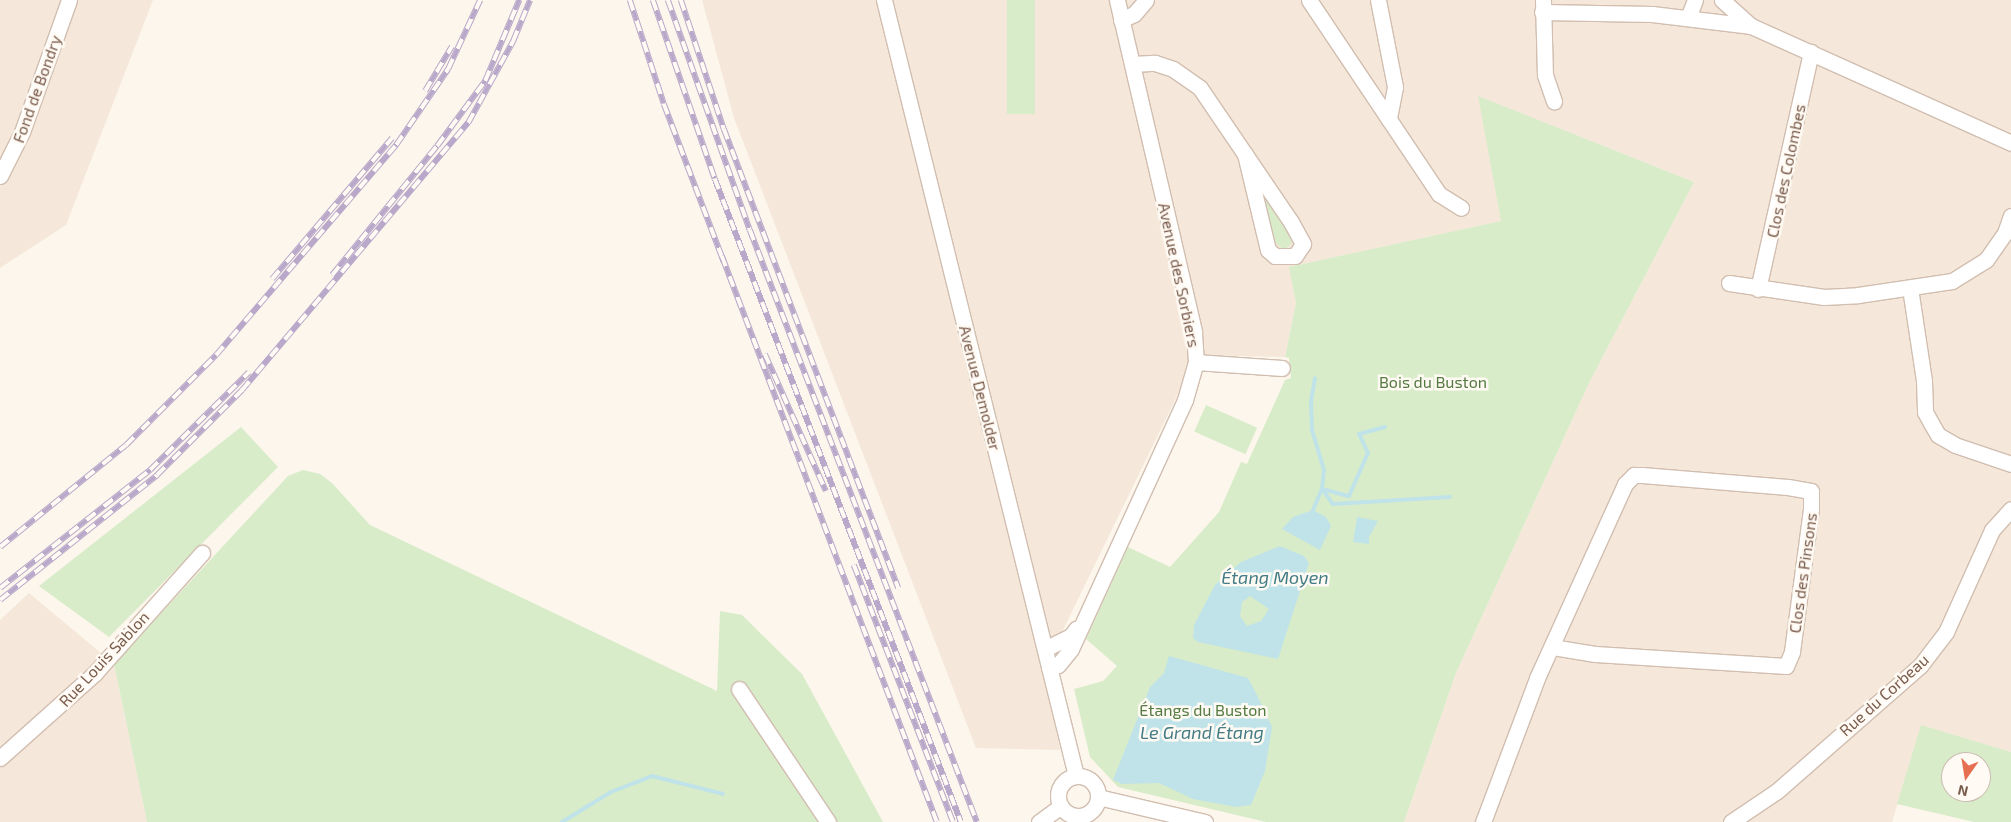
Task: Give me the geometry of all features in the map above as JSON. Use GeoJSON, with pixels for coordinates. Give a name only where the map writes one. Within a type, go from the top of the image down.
{"type":"FeatureCollection","features":[{"type":"Feature","properties":{"kind":"street","name":"Fond de Bondry"},"geometry":{"type":"LineString","coordinates":[[0,176],[22,132],[69,0]]}},
{"type":"Feature","properties":{"kind":"street","name":"Avenue Demolder"},"geometry":{"type":"LineString","coordinates":[[884,0],[1076,776]]}},
{"type":"Feature","properties":{"kind":"street","name":"Avenue des Sorbiers"},"geometry":{"type":"LineString","coordinates":[[1050,668],[1058,665],[1071,649],[1082,620],[1185,400],[1196,362],[1194,330],[1117,0]]}},
{"type":"Feature","properties":{"kind":"street"},"geometry":{"type":"LineString","coordinates":[[1121,20],[1134,14],[1146,0]]}},
{"type":"Feature","properties":{"kind":"street"},"geometry":{"type":"LineString","coordinates":[[1308,0],[1439,194],[1461,208]]}},
{"type":"Feature","properties":{"kind":"street"},"geometry":{"type":"LineString","coordinates":[[1378,0],[1395,87],[1389,119]]}},
{"type":"Feature","properties":{"kind":"street"},"geometry":{"type":"LineString","coordinates":[[1688,18],[1695,0]]}},
{"type":"Feature","properties":{"kind":"street"},"geometry":{"type":"LineString","coordinates":[[1722,0],[1751,26]]}},
{"type":"Feature","properties":{"kind":"street"},"geometry":{"type":"LineString","coordinates":[[1554,101],[1545,75],[1543,6],[1688,18],[1751,26],[2011,143]]}},
{"type":"Feature","properties":{"kind":"street","name":"Clos des Colombes"},"geometry":{"type":"LineString","coordinates":[[1758,289],[1811,52]]}},
{"type":"Feature","properties":{"kind":"street"},"geometry":{"type":"LineString","coordinates":[[1133,64],[1155,63],[1188,77],[1200,88],[1245,154],[1303,244],[1295,256],[1275,256],[1268,250],[1245,154]]}},
{"type":"Feature","properties":{"kind":"street"},"geometry":{"type":"LineString","coordinates":[[1730,283],[1758,289],[1824,297],[1910,288],[1952,281],[1970,273],[1986,260],[1998,245],[2011,216]]}},
{"type":"Feature","properties":{"kind":"street"},"geometry":{"type":"LineString","coordinates":[[1910,288],[1924,381],[1925,412],[1931,423],[1938,435],[1955,445],[2011,464]]}},
{"type":"Feature","properties":{"kind":"street"},"geometry":{"type":"LineString","coordinates":[[1196,362],[1282,368]]}},
{"type":"Feature","properties":{"kind":"street","name":"Clos des Pinsons"},"geometry":{"type":"LineString","coordinates":[[1483,822],[1524,708],[1620,493],[1634,475],[1788,486],[1811,491],[1812,509],[1793,643],[1786,666],[1595,654],[1552,647]]}},
{"type":"Feature","properties":{"kind":"street","name":"Rue du Corbeau"},"geometry":{"type":"LineString","coordinates":[[1731,822],[1777,791],[1920,666],[1946,632],[1992,530],[2011,510]]}},
{"type":"Feature","properties":{"kind":"street","name":"Rue Louis Sablon"},"geometry":{"type":"LineString","coordinates":[[0,758],[95,673],[202,554]]}},
{"type":"Feature","properties":{"kind":"street","name":"Avenue des Sorbiers"},"geometry":{"type":"LineString","coordinates":[[1045,649],[1071,636],[1082,620]]}},
{"type":"Feature","properties":{"kind":"street"},"geometry":{"type":"LineString","coordinates":[[739,689],[828,822]]}},
{"type":"Feature","properties":{"kind":"street"},"geometry":{"type":"LineString","coordinates":[[1076,776],[1092,782],[1098,797],[1094,807],[1086,814],[1070,814],[1061,806],[1059,790],[1066,780],[1076,776]]}},
{"type":"Feature","properties":{"kind":"street"},"geometry":{"type":"LineString","coordinates":[[1098,797],[1205,822]]}},
{"type":"Feature","properties":{"kind":"street"},"geometry":{"type":"LineString","coordinates":[[1039,822],[1061,806]]}},
{"type":"Feature","properties":{"kind":"shaded area"},"geometry":{"type":"Polygon","coordinates":[[[0,0],[153,0],[66,225],[0,268],[0,0]]]}},
{"type":"Feature","properties":{"kind":"shaded area"},"geometry":{"type":"Polygon","coordinates":[[[702,0],[2011,0],[2011,752],[1921,726],[1892,822],[1404,822],[1456,673],[1589,383],[1694,182],[1479,97],[1501,221],[1290,267],[1296,303],[1285,357],[1197,355],[1044,669],[1060,750],[976,748],[734,118],[702,0]]]}},
{"type":"Feature","properties":{"kind":"shaded area"},"geometry":{"type":"Polygon","coordinates":[[[29,593],[114,664],[147,822],[0,822],[0,620],[29,593]]]}},
{"type":"Feature","properties":{"kind":"green space"},"geometry":{"type":"Polygon","coordinates":[[[1007,0],[1035,0],[1035,114],[1007,114],[1007,0]]]}},
{"type":"Feature","properties":{"kind":"green space","name":"Bois du Buston"},"geometry":{"type":"Polygon","coordinates":[[[1478,96],[1694,182],[1589,383],[1456,673],[1404,822],[1266,822],[1118,787],[1090,757],[1074,689],[1103,681],[1117,666],[1086,639],[1128,547],[1170,567],[1219,512],[1241,462],[1247,464],[1285,380],[1291,378],[1289,358],[1285,357],[1296,303],[1289,267],[1501,221],[1478,96]]]}},
{"type":"Feature","properties":{"kind":"green space"},"geometry":{"type":"Polygon","coordinates":[[[1261,188],[1290,236],[1292,243],[1285,250],[1275,243],[1261,188]]]}},
{"type":"Feature","properties":{"kind":"green space"},"geometry":{"type":"Polygon","coordinates":[[[1206,405],[1257,428],[1245,454],[1194,431],[1206,405]]]}},
{"type":"Feature","properties":{"kind":"green space"},"geometry":{"type":"Polygon","coordinates":[[[241,427],[278,467],[109,637],[39,586],[241,427]]]}},
{"type":"Feature","properties":{"kind":"green space"},"geometry":{"type":"Polygon","coordinates":[[[303,470],[320,474],[332,483],[370,525],[717,691],[720,611],[742,615],[802,674],[883,822],[147,822],[114,664],[288,476],[303,470]]]}},
{"type":"Feature","properties":{"kind":"green space"},"geometry":{"type":"Polygon","coordinates":[[[1921,725],[2011,752],[2011,822],[1974,822],[1897,804],[1921,725]]]}},
{"type":"Feature","properties":{"kind":"water"},"geometry":{"type":"Polygon","coordinates":[[[1313,510],[1326,517],[1331,526],[1320,550],[1282,529],[1293,517],[1313,510]]]}},
{"type":"Feature","properties":{"kind":"water"},"geometry":{"type":"Polygon","coordinates":[[[1357,517],[1378,521],[1369,537],[1369,544],[1353,542],[1357,517]]]}},
{"type":"Feature","properties":{"kind":"water","name":"Étang Moyen"},"geometry":{"type":"Polygon","coordinates":[[[1280,546],[1304,556],[1309,563],[1278,659],[1198,642],[1193,638],[1194,625],[1215,585],[1241,562],[1280,546]],[[1250,596],[1242,602],[1240,616],[1247,626],[1261,621],[1269,609],[1250,596]]]}},
{"type":"Feature","properties":{"kind":"water","name":"Le Grand Étang"},"geometry":{"type":"Polygon","coordinates":[[[1169,656],[1248,678],[1272,727],[1265,771],[1251,805],[1236,807],[1193,799],[1159,783],[1122,784],[1113,780],[1150,687],[1164,673],[1169,656]]]}},
{"type":"Feature","properties":{"kind":"waterway"},"geometry":{"type":"LineString","coordinates":[[1313,510],[1322,489],[1324,470],[1312,430],[1311,401],[1315,378]]}},
{"type":"Feature","properties":{"kind":"waterway"},"geometry":{"type":"LineString","coordinates":[[1322,489],[1349,496],[1368,453],[1359,434],[1385,427]]}},
{"type":"Feature","properties":{"kind":"waterway"},"geometry":{"type":"LineString","coordinates":[[1322,489],[1333,504],[1450,497]]}},
{"type":"Feature","properties":{"kind":"waterway"},"geometry":{"type":"LineString","coordinates":[[562,822],[611,792],[652,776],[723,794]]}},
{"type":"Feature","properties":{"kind":"railway"},"geometry":{"type":"LineString","coordinates":[[0,547],[126,445],[216,355],[396,145],[448,69],[480,0]]}},
{"type":"Feature","properties":{"kind":"railway"},"geometry":{"type":"LineString","coordinates":[[332,275],[437,146],[485,81],[519,0]]}},
{"type":"Feature","properties":{"kind":"railway"},"geometry":{"type":"LineString","coordinates":[[0,600],[157,475],[242,390],[468,123],[513,41],[530,0]]}},
{"type":"Feature","properties":{"kind":"railway"},"geometry":{"type":"LineString","coordinates":[[630,0],[664,104],[724,262]]}},
{"type":"Feature","properties":{"kind":"railway"},"geometry":{"type":"LineString","coordinates":[[653,0],[715,179],[961,822]]}},
{"type":"Feature","properties":{"kind":"railway"},"geometry":{"type":"LineString","coordinates":[[668,0],[750,230],[977,822]]}},
{"type":"Feature","properties":{"kind":"railway"},"geometry":{"type":"LineString","coordinates":[[681,0],[724,129],[898,588]]}},
{"type":"Feature","properties":{"kind":"railway"},"geometry":{"type":"LineString","coordinates":[[425,91],[452,46]]}},
{"type":"Feature","properties":{"kind":"railway"},"geometry":{"type":"LineString","coordinates":[[272,279],[392,138]]}},
{"type":"Feature","properties":{"kind":"railway"},"geometry":{"type":"LineString","coordinates":[[722,256],[937,822]]}},
{"type":"Feature","properties":{"kind":"railway"},"geometry":{"type":"LineString","coordinates":[[765,354],[826,491]]}},
{"type":"Feature","properties":{"kind":"railway"},"geometry":{"type":"LineString","coordinates":[[0,588],[150,470],[249,372]]}},
{"type":"Feature","properties":{"kind":"railway"},"geometry":{"type":"LineString","coordinates":[[854,565],[953,822]]}},
{"type":"Feature","properties":{"kind":"park label","name":"Étangs du Buston"},"geometry":{"type":"Point","coordinates":[1203,710]}}]}
